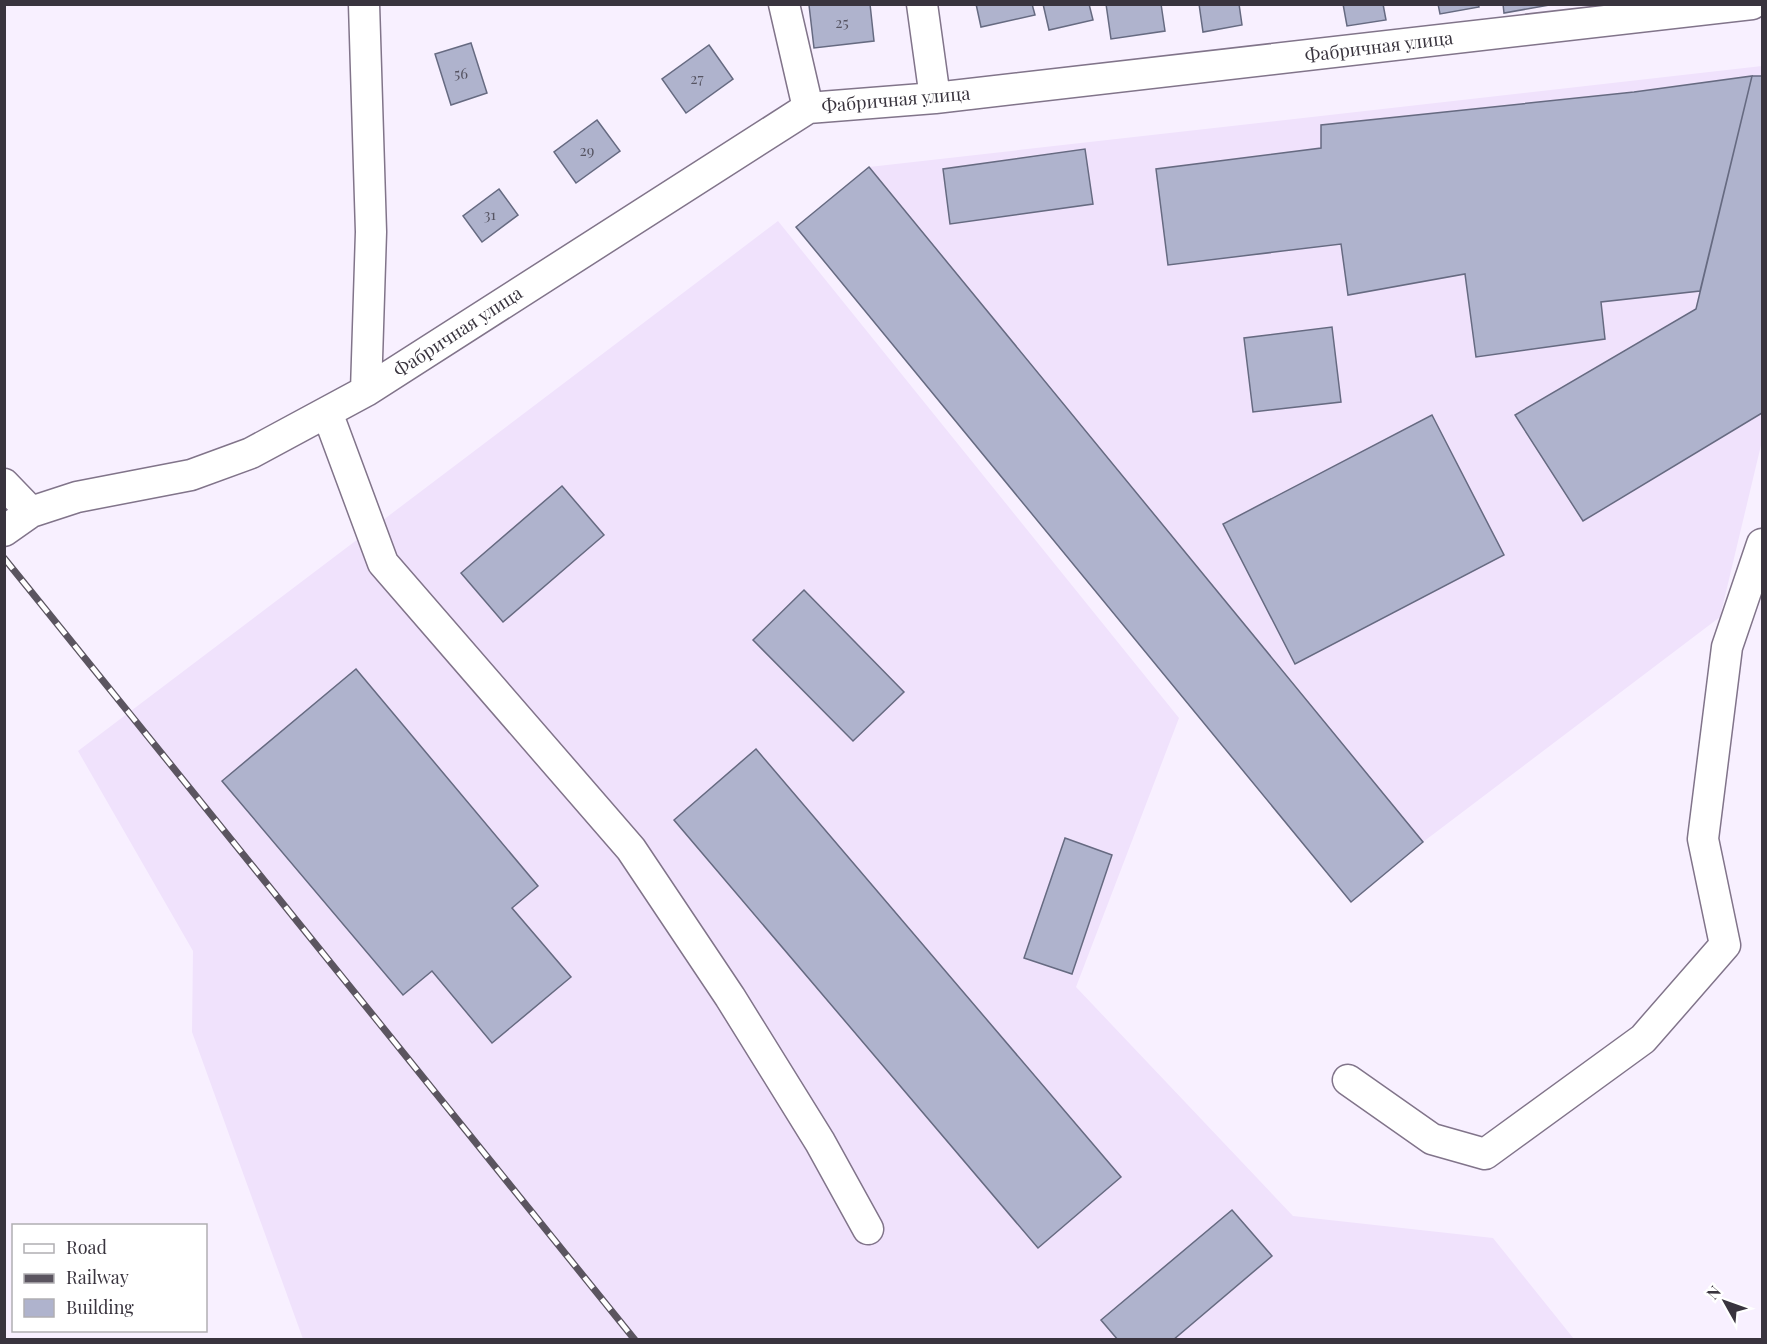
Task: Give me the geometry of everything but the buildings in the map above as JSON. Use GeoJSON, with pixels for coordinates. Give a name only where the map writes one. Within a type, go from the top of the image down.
{"type":"FeatureCollection","features":[{"type":"Feature","properties":{"kind":"street"},"geometry":{"type":"LineString","coordinates":[[364,4],[371,232],[366,392]]}},
{"type":"Feature","properties":{"kind":"street"},"geometry":{"type":"LineString","coordinates":[[784,4],[808,108]]}},
{"type":"Feature","properties":{"kind":"street"},"geometry":{"type":"LineString","coordinates":[[922,4],[935,98]]}},
{"type":"Feature","properties":{"kind":"street","name":"Фабричная улица"},"geometry":{"type":"LineString","coordinates":[[4,531],[31,512],[77,497],[191,475],[251,453],[366,392],[808,108],[935,98],[1752,4]]}},
{"type":"Feature","properties":{"kind":"street"},"geometry":{"type":"LineString","coordinates":[[327,412],[383,563],[631,849],[730,997],[814,1132],[868,1228]]}},
{"type":"Feature","properties":{"kind":"street"},"geometry":{"type":"LineString","coordinates":[[4,484],[31,512]]}},
{"type":"Feature","properties":{"kind":"street"},"geometry":{"type":"LineString","coordinates":[[1348,1080],[1431,1139],[1485,1154],[1643,1040],[1725,945],[1703,839],[1727,647],[1762,544]]}},
{"type":"Feature","properties":{"kind":"shaded area"},"geometry":{"type":"Polygon","coordinates":[[[1762,66],[1762,441],[1720,617],[1423,842],[1351,902],[796,227],[869,167],[1762,66]]]}},
{"type":"Feature","properties":{"kind":"shaded area"},"geometry":{"type":"Polygon","coordinates":[[[778,221],[1179,718],[1076,987],[1293,1216],[1493,1238],[1574,1339],[303,1339],[192,1032],[193,951],[78,751],[778,221]]]}},
{"type":"Feature","properties":{"kind":"railway"},"geometry":{"type":"LineString","coordinates":[[4,558],[635,1340]]}}]}
